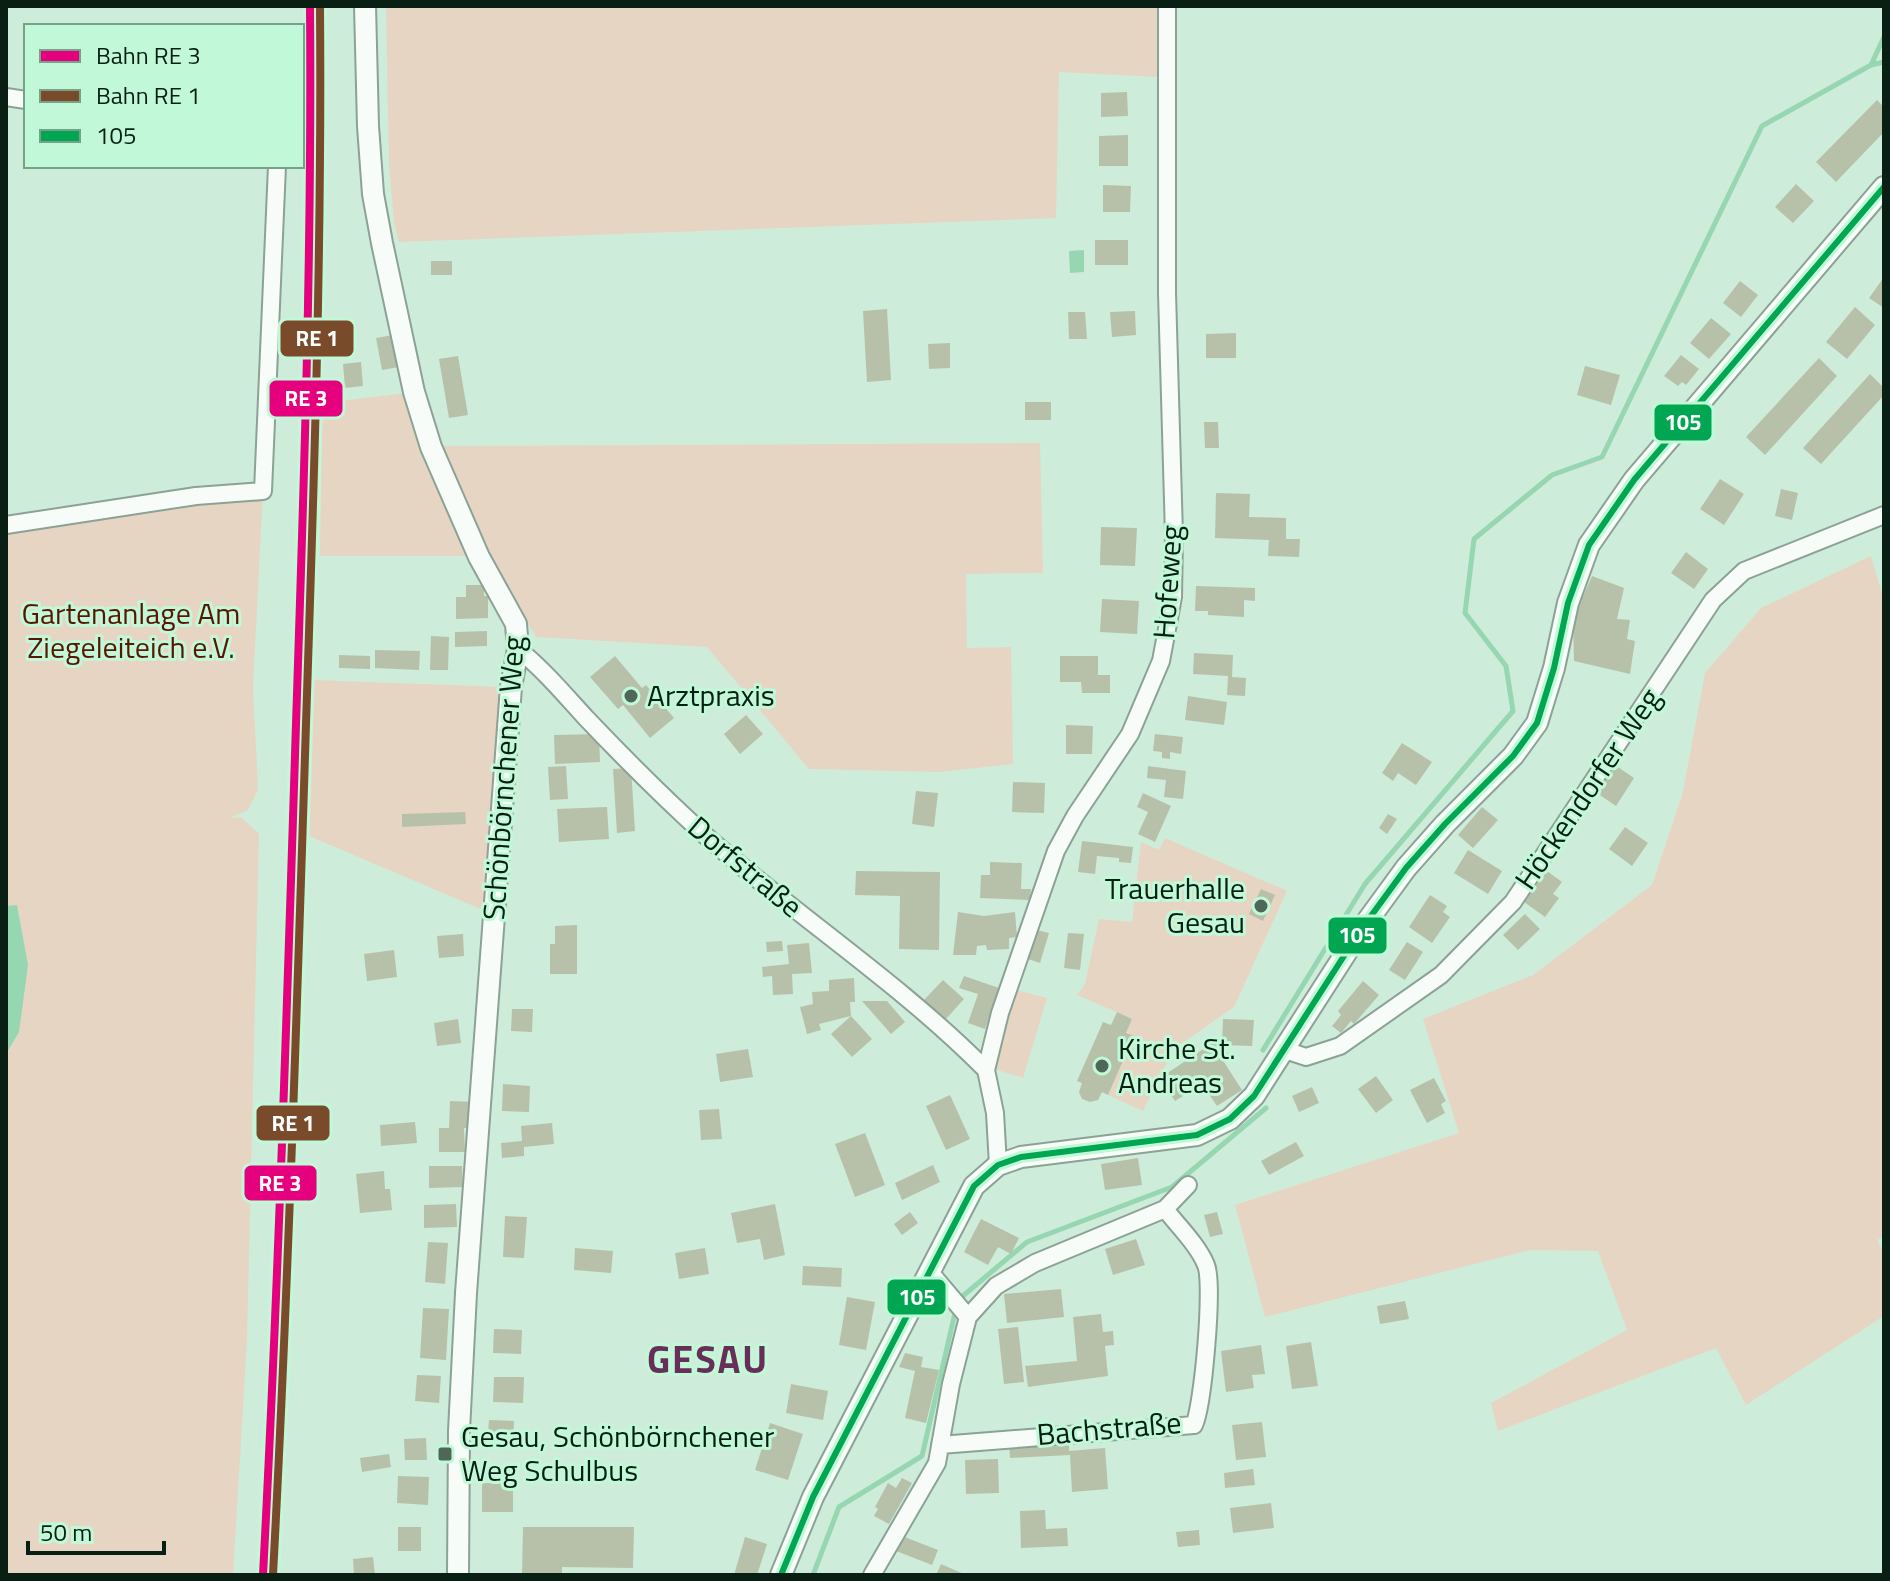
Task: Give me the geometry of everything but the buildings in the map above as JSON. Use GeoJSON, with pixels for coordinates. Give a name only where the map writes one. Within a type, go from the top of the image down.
{"type":"FeatureCollection","features":[{"type":"Feature","properties":{"kind":"street","name":"Schönbörnchener Weg"},"geometry":{"type":"LineString","coordinates":[[365,6],[373,194],[414,392],[431,447],[479,557],[516,624],[518,649],[510,702],[466,1293],[459,1431],[458,1575]]}},
{"type":"Feature","properties":{"kind":"street","name":"Hofeweg"},"geometry":{"type":"LineString","coordinates":[[998,1165],[995,1113],[986,1070],[1015,967],[1056,851],[1075,816],[1130,734],[1161,661],[1173,597],[1174,521],[1167,293],[1167,6]]}},
{"type":"Feature","properties":{"kind":"street"},"geometry":{"type":"LineString","coordinates":[[6,525],[196,496],[263,491],[277,168]]}},
{"type":"Feature","properties":{"kind":"street"},"geometry":{"type":"LineString","coordinates":[[781,1575],[813,1497],[974,1186],[998,1165],[1021,1157],[1197,1135],[1230,1119],[1254,1096],[1360,931],[1406,868],[1513,756],[1537,723],[1554,668],[1568,603],[1589,545],[1634,480],[1884,187]]}},
{"type":"Feature","properties":{"kind":"street","name":"Höckendorfer Weg"},"geometry":{"type":"LineString","coordinates":[[1285,1050],[1306,1057],[1340,1046],[1441,975],[1513,902],[1713,600],[1744,571],[1884,515]]}},
{"type":"Feature","properties":{"kind":"street","name":"Dorfstraße"},"geometry":{"type":"LineString","coordinates":[[518,649],[547,673],[684,816],[764,886],[926,1016],[986,1070]]}},
{"type":"Feature","properties":{"kind":"street"},"geometry":{"type":"LineString","coordinates":[[960,1308],[1035,1263],[1165,1209],[1188,1185]]}},
{"type":"Feature","properties":{"kind":"street","name":"Bachstraße"},"geometry":{"type":"LineString","coordinates":[[940,1445],[1194,1425],[1199,1415],[1210,1299],[1209,1278],[1206,1264],[1165,1209]]}},
{"type":"Feature","properties":{"kind":"street"},"geometry":{"type":"LineString","coordinates":[[872,1575],[937,1463],[960,1308],[930,1272]]}},
{"type":"Feature","properties":{"kind":"green space"},"geometry":{"type":"Polygon","coordinates":[[[386,6],[1159,6],[1159,77],[1059,72],[1056,218],[399,242],[394,223],[389,165],[386,6]]]}},
{"type":"Feature","properties":{"kind":"green space"},"geometry":{"type":"Polygon","coordinates":[[[407,393],[471,556],[320,556],[322,403],[407,393]]]}},
{"type":"Feature","properties":{"kind":"green space"},"geometry":{"type":"Polygon","coordinates":[[[1040,443],[1043,573],[966,574],[967,648],[1011,647],[1013,764],[940,772],[809,769],[707,647],[536,637],[487,556],[440,446],[1040,443]]]}},
{"type":"Feature","properties":{"kind":"green space","name":"Gartenanlage Am Ziegeleiteich e.V."},"geometry":{"type":"Polygon","coordinates":[[[263,491],[253,687],[258,790],[248,810],[230,818],[241,817],[259,834],[247,1340],[233,1575],[6,1575],[6,1054],[19,1032],[17,906],[6,906],[6,525],[263,491]]]}},
{"type":"Feature","properties":{"kind":"green space"},"geometry":{"type":"Polygon","coordinates":[[[1871,556],[1884,601],[1884,1237],[1877,1240],[1884,1253],[1884,1316],[1746,1405],[1716,1348],[1498,1431],[1491,1403],[1627,1330],[1598,1251],[1530,1250],[1265,1317],[1235,1205],[1459,1133],[1423,1019],[1533,975],[1652,885],[1683,792],[1705,673],[1761,608],[1871,556]]]}},
{"type":"Feature","properties":{"kind":"green space"},"geometry":{"type":"Polygon","coordinates":[[[313,680],[506,687],[483,910],[309,836],[313,680]]]}},
{"type":"Feature","properties":{"kind":"green space"},"geometry":{"type":"Polygon","coordinates":[[[1165,838],[1287,891],[1234,1007],[1174,1049],[1143,1111],[1108,1095],[1134,1037],[1126,1033],[1132,1019],[1077,995],[1085,984],[1099,919],[1132,922],[1141,842],[1159,850],[1165,838]]]}},
{"type":"Feature","properties":{"kind":"green space"},"geometry":{"type":"Polygon","coordinates":[[[1016,990],[1047,998],[1023,1078],[991,1068],[1016,990]]]}},
{"type":"Feature","properties":{"kind":"shaded area"},"geometry":{"type":"Polygon","coordinates":[[[1084,250],[1084,272],[1070,273],[1069,251],[1084,250]]]}},
{"type":"Feature","properties":{"kind":"shaded area"},"geometry":{"type":"Polygon","coordinates":[[[17,905],[28,965],[19,1032],[6,1054],[6,906],[17,905]]]}},
{"type":"Feature","properties":{"kind":"waterway"},"geometry":{"type":"LineString","coordinates":[[1263,1050],[1365,884],[1513,711],[1506,666],[1465,613],[1474,539],[1552,475],[1602,457],[1762,126],[1871,65],[1884,37]]}},
{"type":"Feature","properties":{"kind":"waterway"},"geometry":{"type":"LineString","coordinates":[[1871,65],[1884,62]]}},
{"type":"Feature","properties":{"kind":"waterway"},"geometry":{"type":"LineString","coordinates":[[813,1575],[839,1507],[922,1456],[958,1300],[1027,1242],[1172,1187],[1266,1108]]}},
{"type":"Feature","properties":{"kind":"transit line"},"geometry":{"type":"LineString","coordinates":[[263,1575],[282,1150],[302,545],[309,275],[310,6]]}},
{"type":"Feature","properties":{"kind":"transit line"},"geometry":{"type":"LineString","coordinates":[[273,1575],[292,1150],[312,545],[319,275],[320,6]]}},
{"type":"Feature","properties":{"kind":"transit line","name":"105"},"geometry":{"type":"LineString","coordinates":[[781,1575],[813,1497],[974,1186],[998,1165],[1021,1157],[1197,1135],[1230,1119],[1254,1096],[1360,931],[1406,868],[1513,756],[1537,723],[1554,668],[1568,603],[1589,545],[1634,480],[1884,187]]}},
{"type":"Feature","properties":{"kind":"place","name":"Arztpraxis"},"geometry":{"type":"Point","coordinates":[631,696]}},
{"type":"Feature","properties":{"kind":"place","name":"Trauerhalle Gesau"},"geometry":{"type":"Point","coordinates":[1261,906]}},
{"type":"Feature","properties":{"kind":"place","name":"Kirche St. Andreas"},"geometry":{"type":"Point","coordinates":[1102,1066]}},
{"type":"Feature","properties":{"kind":"place","name":"Gesau, Schönbörnchener Weg Schulbus"},"geometry":{"type":"Point","coordinates":[445,1454]}},
{"type":"Feature","properties":{"kind":"district","name":"GESAU"},"geometry":{"type":"Point","coordinates":[708,1360]}}]}
